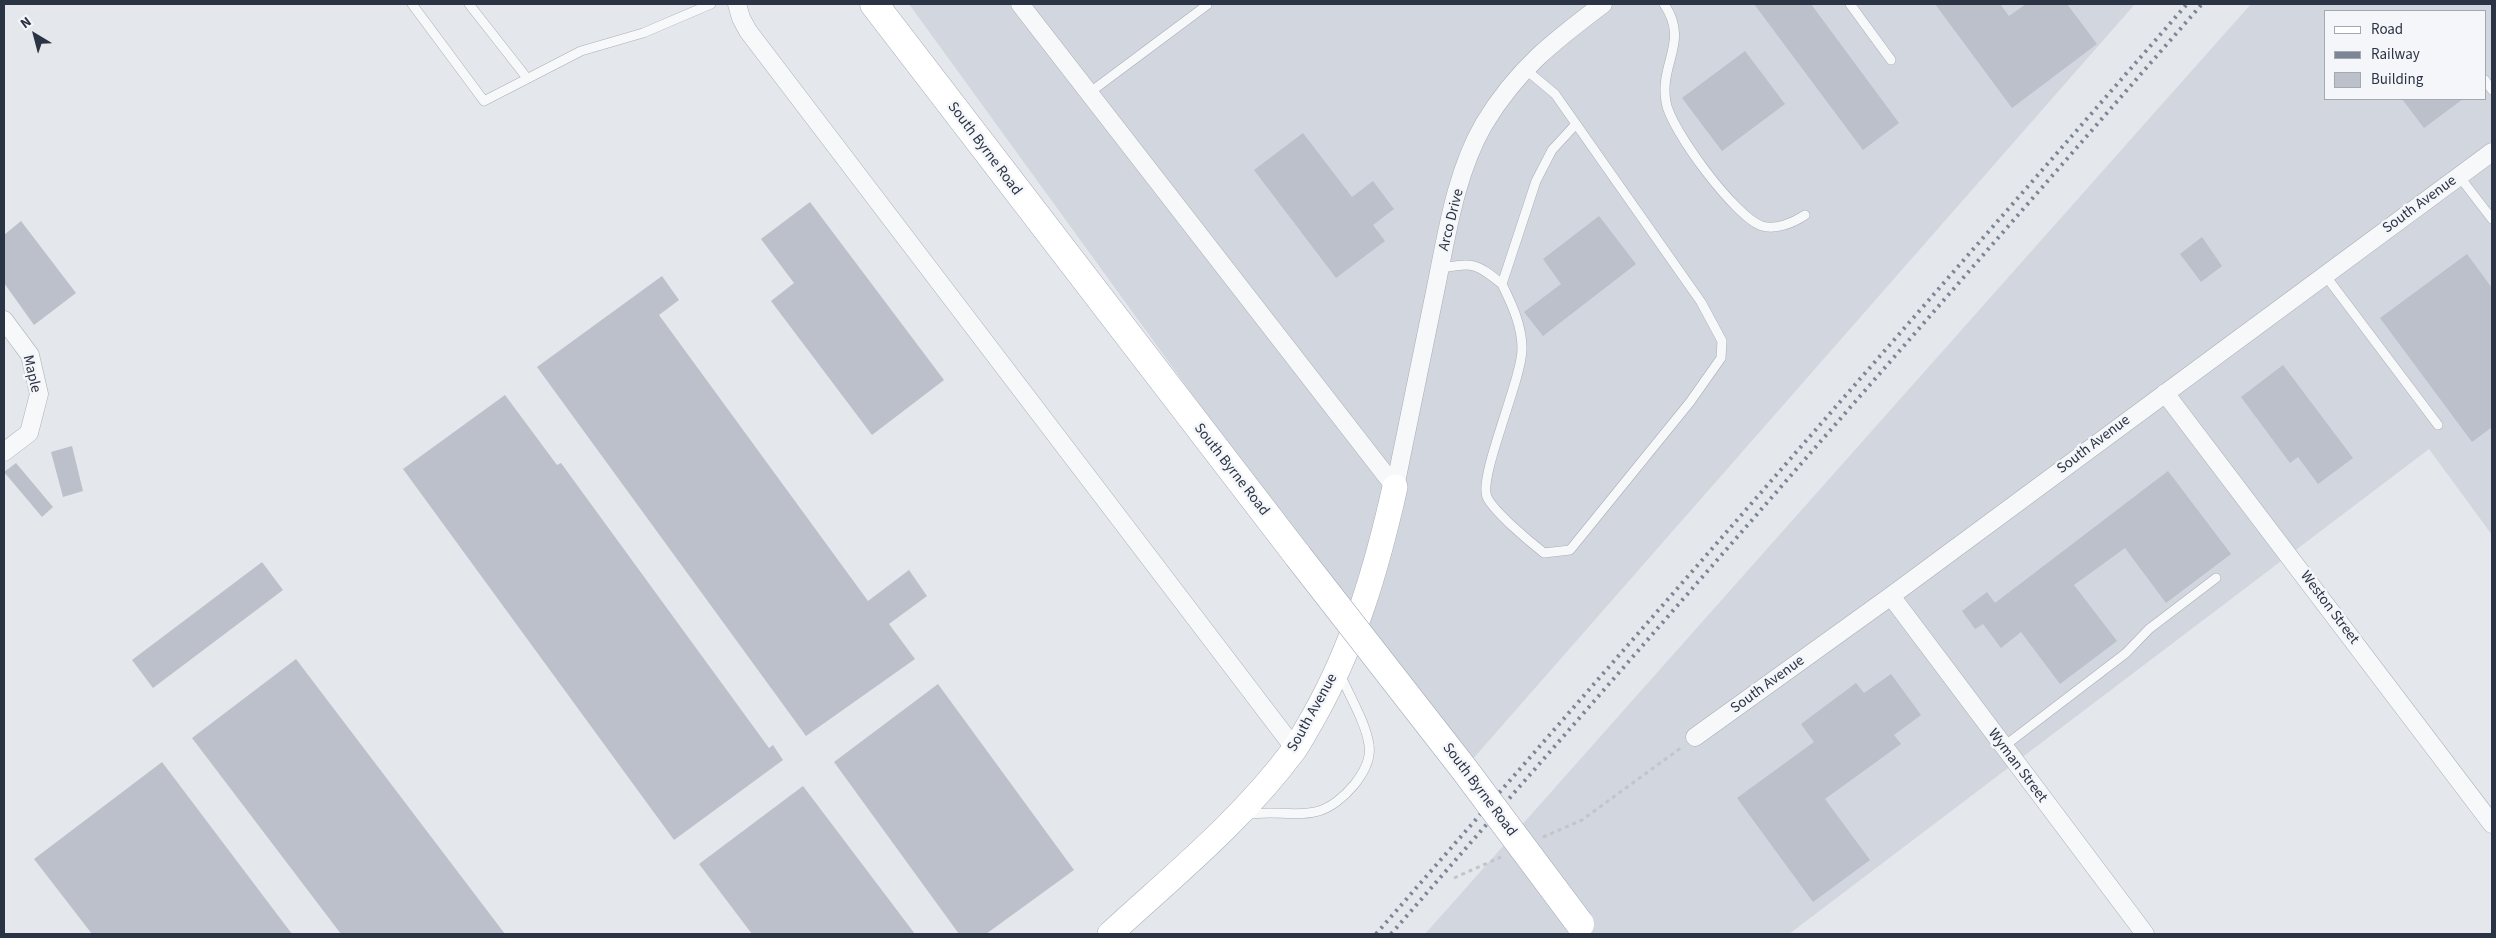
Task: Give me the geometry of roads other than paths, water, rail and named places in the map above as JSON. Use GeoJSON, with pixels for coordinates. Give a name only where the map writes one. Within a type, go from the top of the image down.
{"type":"FeatureCollection","features":[{"type":"Feature","properties":{"kind":"main road","name":"South Byrne Road"},"geometry":{"type":"LineString","coordinates":[[873,4],[1464,769],[1584,929]]}},
{"type":"Feature","properties":{"kind":"street"},"geometry":{"type":"LineString","coordinates":[[737,4],[741,18],[748,31],[1295,749]]}},
{"type":"Feature","properties":{"kind":"street"},"geometry":{"type":"LineString","coordinates":[[1020,4],[1395,487]]}},
{"type":"Feature","properties":{"kind":"street","name":"Arco Drive"},"geometry":{"type":"LineString","coordinates":[[1395,487],[1454,204],[1468,160],[1484,124],[1524,69],[1552,42],[1604,4]]}},
{"type":"Feature","properties":{"kind":"street","name":"South Avenue"},"geometry":{"type":"LineString","coordinates":[[1695,737],[1891,596],[2492,152]]}},
{"type":"Feature","properties":{"kind":"street","name":"Maple"},"geometry":{"type":"LineString","coordinates":[[4,320],[30,355],[39,394],[29,433],[4,452]]}},
{"type":"Feature","properties":{"kind":"street","name":"Weston Street"},"geometry":{"type":"LineString","coordinates":[[2165,393],[2492,824]]}},
{"type":"Feature","properties":{"kind":"street","name":"South Avenue"},"geometry":{"type":"LineString","coordinates":[[1110,934],[1236,818],[1256,797],[1295,749],[1338,670],[1368,592],[1395,487]]}},
{"type":"Feature","properties":{"kind":"street","name":"Wyman Street"},"geometry":{"type":"LineString","coordinates":[[1891,596],[2145,934]]}},
{"type":"Feature","properties":{"kind":"lane"},"geometry":{"type":"LineString","coordinates":[[412,4],[484,101],[580,51],[643,33],[711,4]]}},
{"type":"Feature","properties":{"kind":"lane"},"geometry":{"type":"LineString","coordinates":[[469,4],[527,78]]}},
{"type":"Feature","properties":{"kind":"lane"},"geometry":{"type":"LineString","coordinates":[[1664,4],[1674,21],[1676,34],[1665,81],[1666,104],[1669,116],[1700,164],[1749,220],[1763,226],[1780,225],[1793,222],[1805,215]]}},
{"type":"Feature","properties":{"kind":"lane"},"geometry":{"type":"LineString","coordinates":[[1850,4],[1891,60]]}},
{"type":"Feature","properties":{"kind":"lane"},"geometry":{"type":"LineString","coordinates":[[1089,93],[1207,5]]}},
{"type":"Feature","properties":{"kind":"lane"},"geometry":{"type":"LineString","coordinates":[[1440,268],[1470,264],[1482,268],[1502,284],[1518,317],[1522,350],[1486,478],[1486,496],[1522,536],[1544,553],[1570,550],[1690,402],[1721,358],[1722,340],[1701,302],[1555,94],[1524,69]]}},
{"type":"Feature","properties":{"kind":"lane"},"geometry":{"type":"LineString","coordinates":[[1502,284],[1536,181],[1552,150],[1576,124]]}},
{"type":"Feature","properties":{"kind":"lane"},"geometry":{"type":"LineString","coordinates":[[2459,176],[2492,219]]}},
{"type":"Feature","properties":{"kind":"lane"},"geometry":{"type":"LineString","coordinates":[[2325,275],[2438,425]]}},
{"type":"Feature","properties":{"kind":"lane"},"geometry":{"type":"LineString","coordinates":[[2003,747],[2126,653],[2148,628],[2216,578]]}},
{"type":"Feature","properties":{"kind":"lane"},"geometry":{"type":"LineString","coordinates":[[1236,818],[1256,813],[1297,814],[1319,811],[1341,799],[1354,787],[1370,747],[1366,733],[1338,670]]}},
{"type":"Feature","properties":{"kind":"railway"},"geometry":{"type":"LineString","coordinates":[[1376,934],[2187,4]]}},
{"type":"Feature","properties":{"kind":"railway"},"geometry":{"type":"LineString","coordinates":[[1391,934],[2202,4]]}}]}
